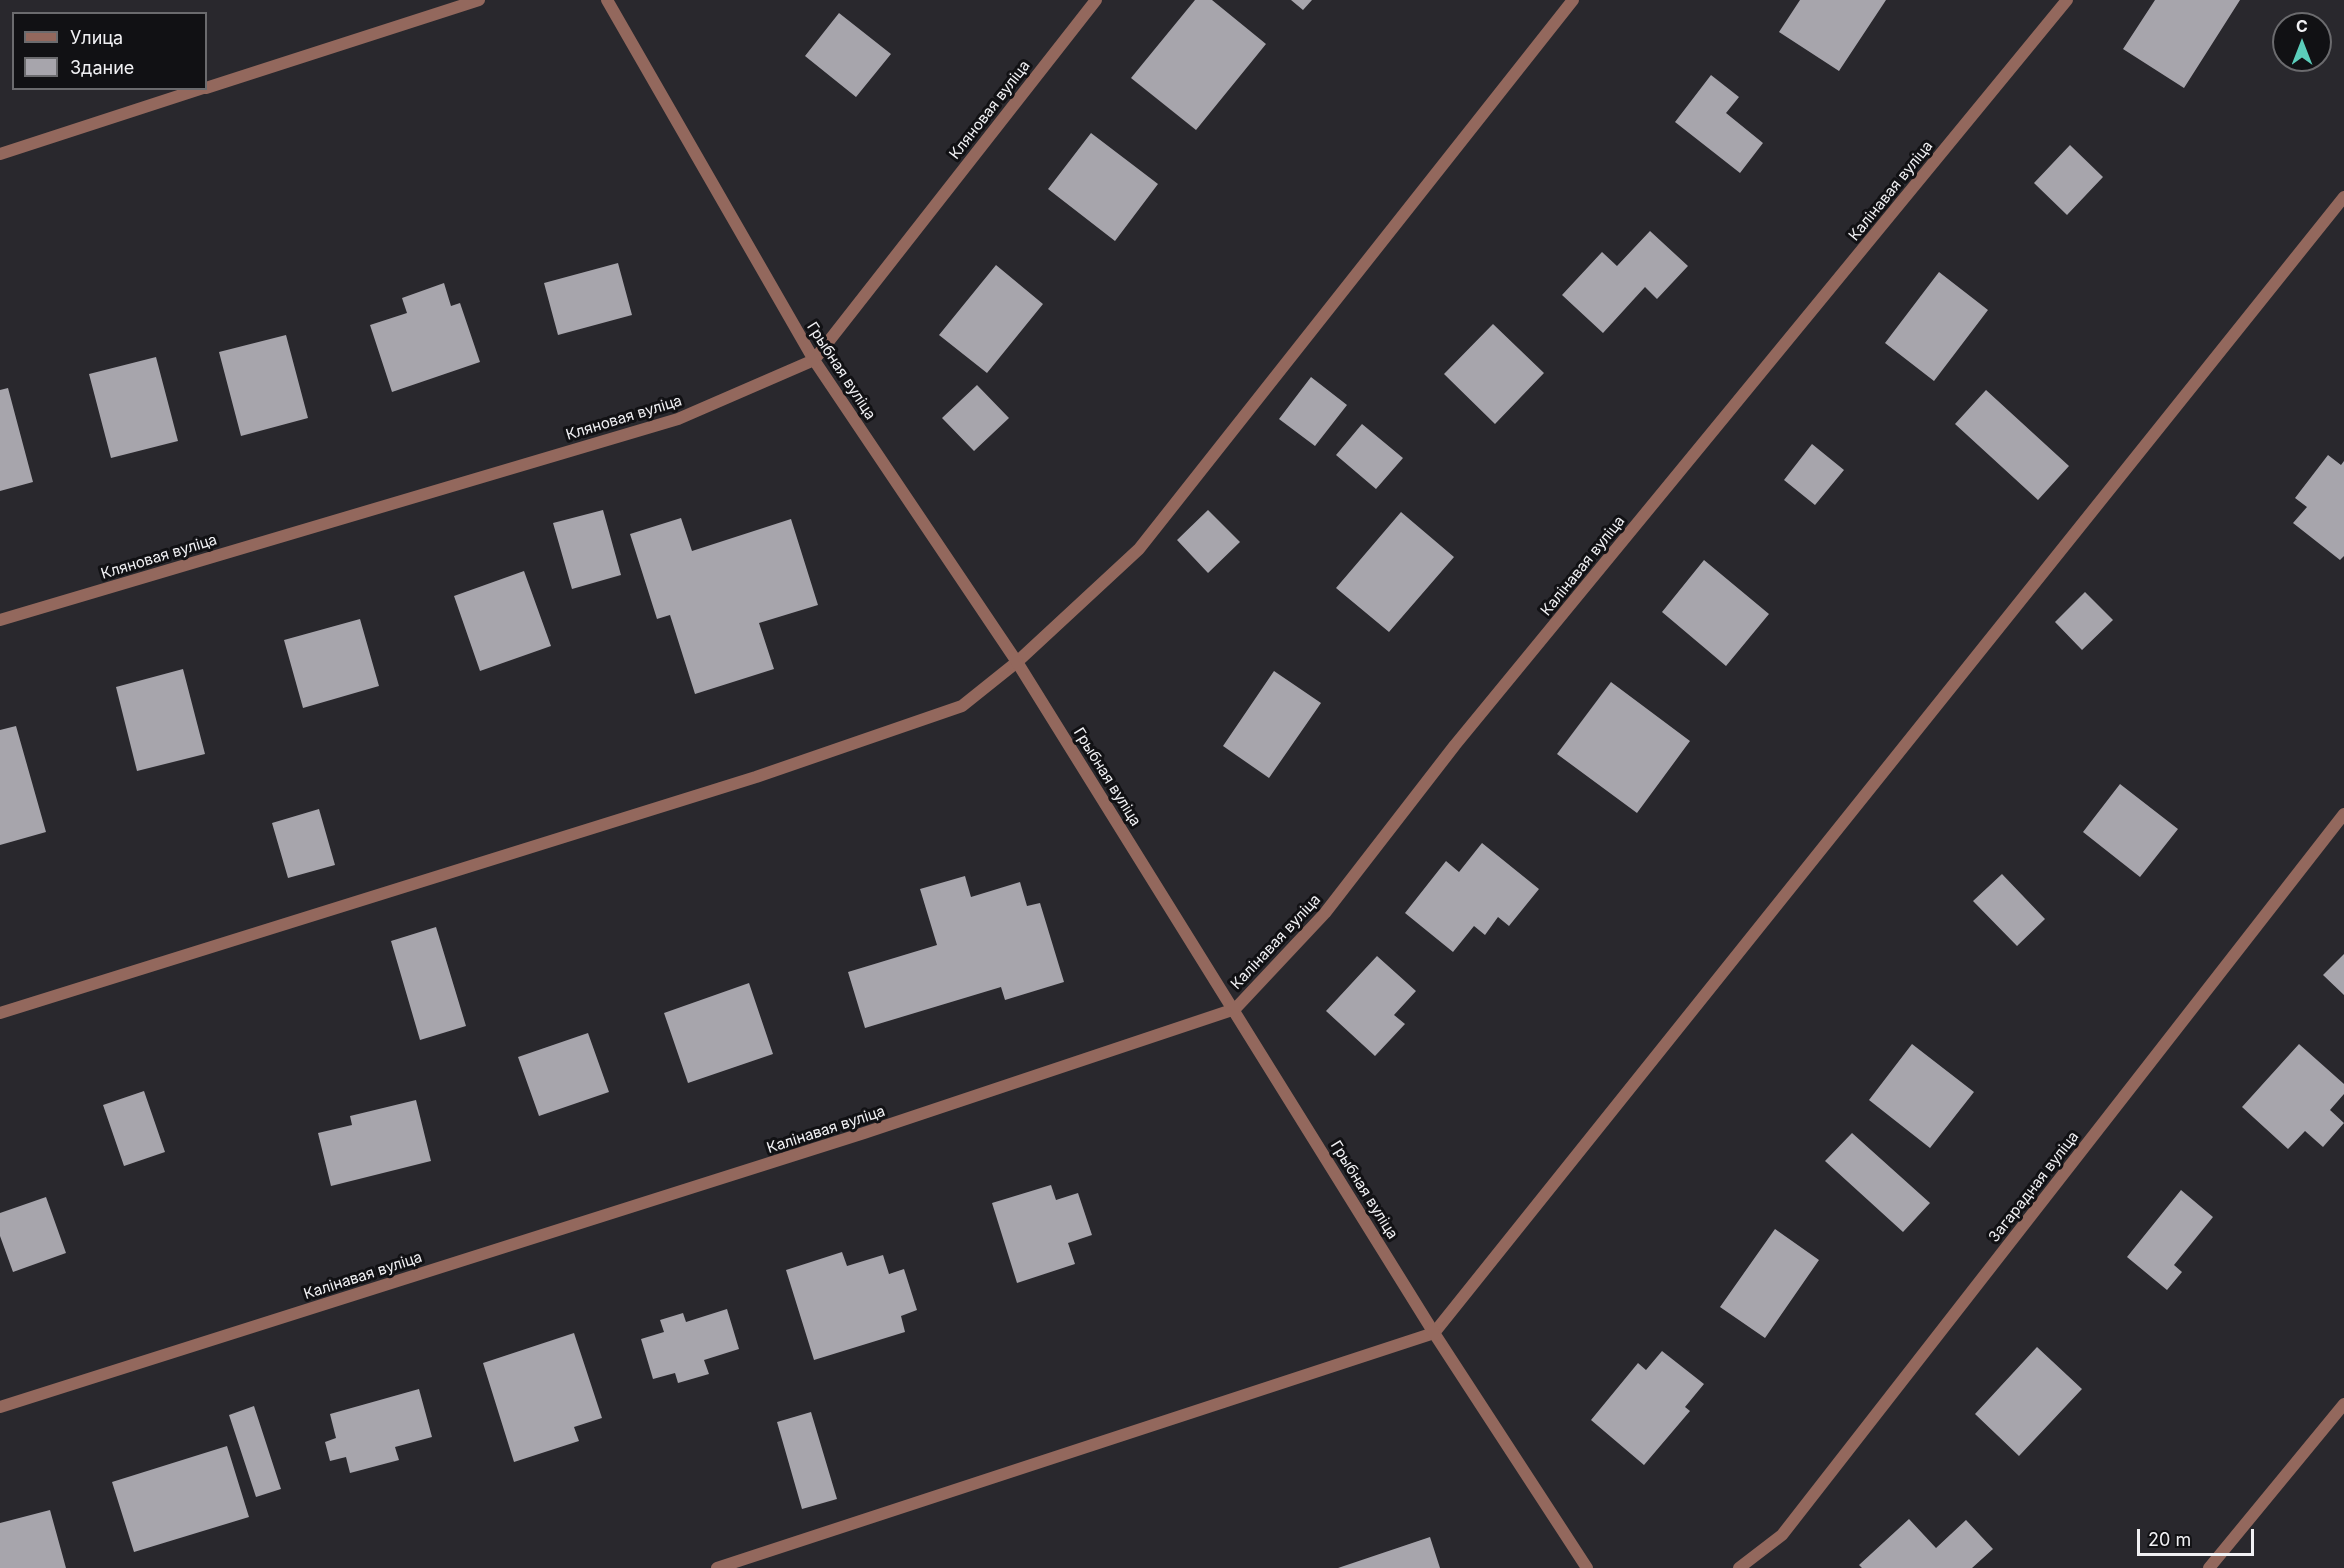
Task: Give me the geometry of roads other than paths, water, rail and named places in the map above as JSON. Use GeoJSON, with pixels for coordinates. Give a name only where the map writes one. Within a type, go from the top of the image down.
{"type":"FeatureCollection","features":[{"type":"Feature","properties":{"kind":"street"},"geometry":{"type":"LineString","coordinates":[[207,87],[479,0]]}},
{"type":"Feature","properties":{"kind":"street","name":"Грыбная вуліца"},"geometry":{"type":"LineString","coordinates":[[607,0],[814,360],[1017,662],[1235,1009],[1434,1333],[1587,1568]]}},
{"type":"Feature","properties":{"kind":"street","name":"Кляновая вуліца"},"geometry":{"type":"LineString","coordinates":[[0,620],[678,419],[814,360],[1096,0]]}},
{"type":"Feature","properties":{"kind":"street"},"geometry":{"type":"LineString","coordinates":[[0,1013],[767,773],[962,706],[1017,662],[1139,549],[1573,0]]}},
{"type":"Feature","properties":{"kind":"street","name":"Калінавая вуліца"},"geometry":{"type":"LineString","coordinates":[[0,1407],[864,1133],[1235,1009],[1325,913],[1455,745],[2067,0]]}},
{"type":"Feature","properties":{"kind":"street"},"geometry":{"type":"LineString","coordinates":[[0,154],[198,90]]}},
{"type":"Feature","properties":{"kind":"street"},"geometry":{"type":"LineString","coordinates":[[717,1568],[1434,1333],[2344,197]]}},
{"type":"Feature","properties":{"kind":"street","name":"Загарадная вуліца"},"geometry":{"type":"LineString","coordinates":[[1739,1568],[1782,1535],[2344,814]]}},
{"type":"Feature","properties":{"kind":"street"},"geometry":{"type":"LineString","coordinates":[[2209,1568],[2344,1404]]}}]}
